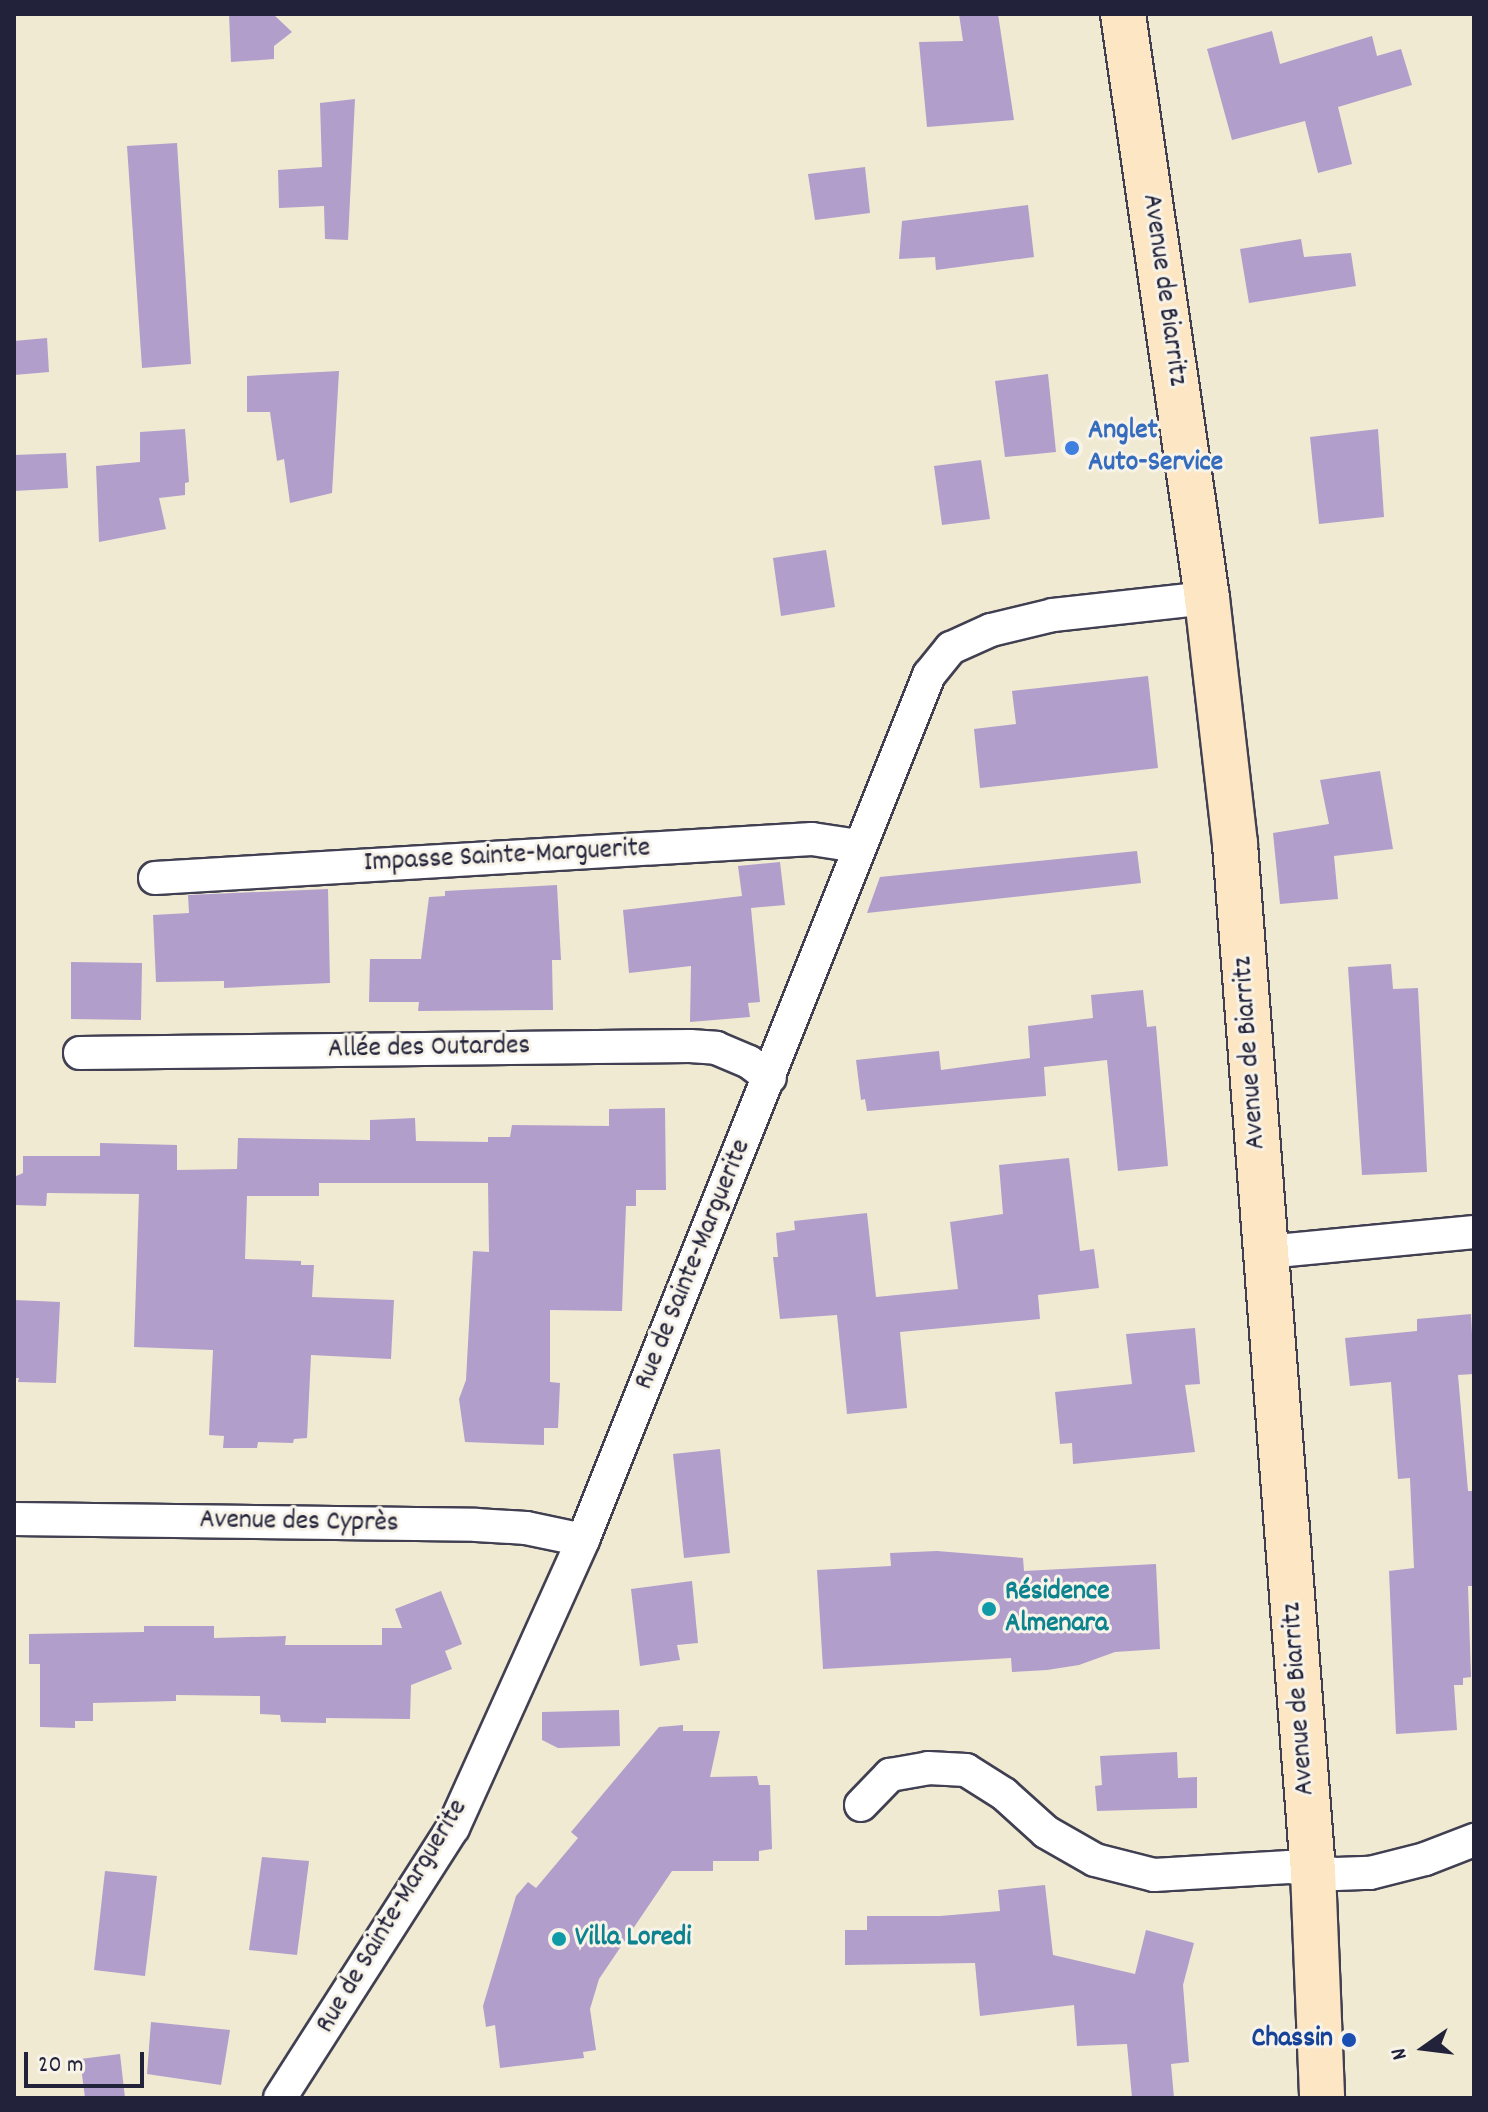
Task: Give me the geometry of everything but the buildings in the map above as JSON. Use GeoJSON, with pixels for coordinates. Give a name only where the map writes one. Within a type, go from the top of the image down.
{"type":"FeatureCollection","features":[{"type":"Feature","properties":{"kind":"main road","name":"Avenue de Biarritz"},"geometry":{"type":"LineString","coordinates":[[1123,14],[1207,598],[1235,844],[1313,1871],[1322,2098]]}},
{"type":"Feature","properties":{"kind":"street","name":"Rue de Sainte-Marguerite"},"geometry":{"type":"LineString","coordinates":[[280,2098],[453,1828],[583,1540],[770,1078],[858,846],[929,675],[951,648],[991,630],[1053,615],[1207,598]]}},
{"type":"Feature","properties":{"kind":"street","name":"Impasse Sainte-Marguerite"},"geometry":{"type":"LineString","coordinates":[[155,878],[812,839],[858,846]]}},
{"type":"Feature","properties":{"kind":"street","name":"Allée des Outardes"},"geometry":{"type":"LineString","coordinates":[[80,1053],[690,1046],[716,1048],[749,1062],[770,1078]]}},
{"type":"Feature","properties":{"kind":"street"},"geometry":{"type":"LineString","coordinates":[[1267,1252],[1474,1232]]}},
{"type":"Feature","properties":{"kind":"street","name":"Avenue des Cyprès"},"geometry":{"type":"LineString","coordinates":[[14,1519],[476,1525],[526,1528],[583,1540]]}},
{"type":"Feature","properties":{"kind":"street"},"geometry":{"type":"LineString","coordinates":[[861,1805],[890,1775],[928,1768],[966,1770],[1004,1794],[1046,1832],[1095,1860],[1154,1875],[1289,1867],[1370,1873],[1425,1859],[1474,1840]]}},
{"type":"Feature","properties":{"kind":"place","name":"Anglet Auto-Service"},"geometry":{"type":"Point","coordinates":[1072,448]}},
{"type":"Feature","properties":{"kind":"place","name":"Résidence Almenara"},"geometry":{"type":"Point","coordinates":[989,1609]}},
{"type":"Feature","properties":{"kind":"place","name":"Villa Loredi"},"geometry":{"type":"Point","coordinates":[559,1939]}},
{"type":"Feature","properties":{"kind":"place","name":"Chassin"},"geometry":{"type":"Point","coordinates":[1349,2040]}}]}
